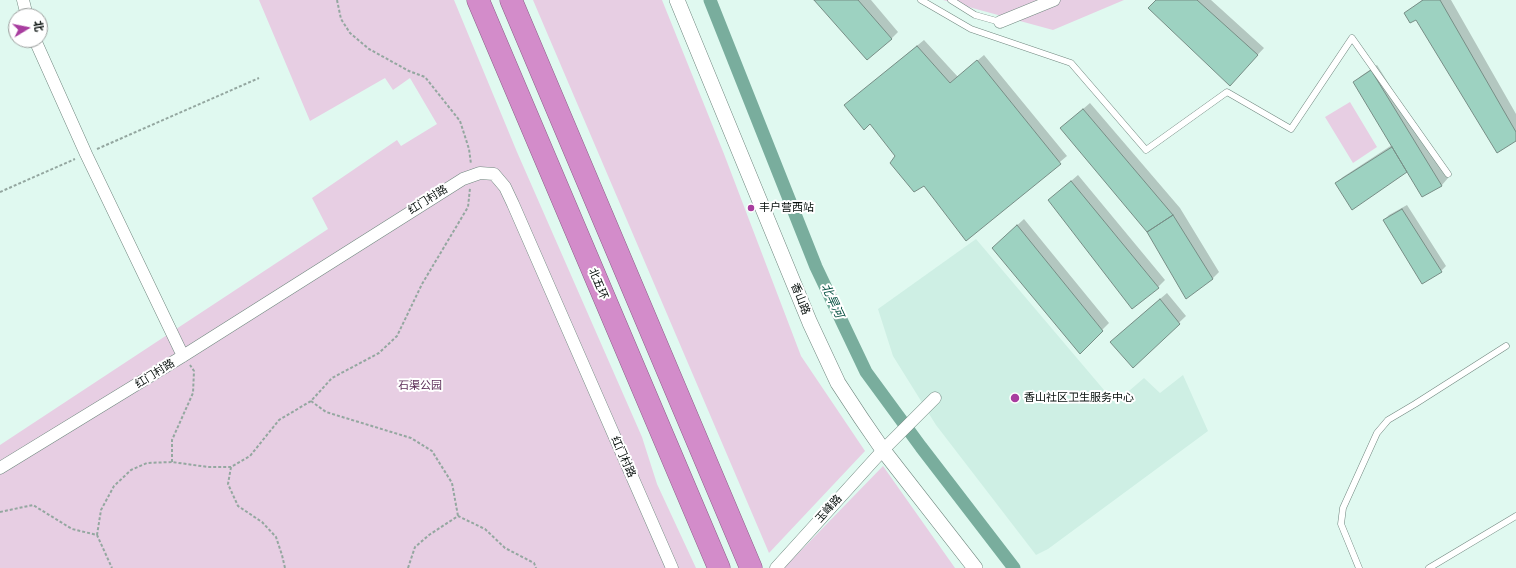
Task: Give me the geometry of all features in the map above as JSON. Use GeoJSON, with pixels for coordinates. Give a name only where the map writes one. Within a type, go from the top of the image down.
{"type":"FeatureCollection","features":[{"type":"Feature","properties":{"kind":"highway","name":"北五环"},"geometry":{"type":"LineString","coordinates":[[478,0],[719,568]]}},
{"type":"Feature","properties":{"kind":"highway"},"geometry":{"type":"LineString","coordinates":[[511,0],[751,568]]}},
{"type":"Feature","properties":{"kind":"street","name":"香山路"},"geometry":{"type":"LineString","coordinates":[[677,0],[819,342],[838,383],[883,450],[975,568]]}},
{"type":"Feature","properties":{"kind":"street"},"geometry":{"type":"LineString","coordinates":[[1000,22],[1054,0]]}},
{"type":"Feature","properties":{"kind":"street"},"geometry":{"type":"LineString","coordinates":[[39,48],[86,154],[183,356]]}},
{"type":"Feature","properties":{"kind":"street","name":"红门村路"},"geometry":{"type":"LineString","coordinates":[[0,468],[183,356],[463,179],[480,173],[494,174],[505,187],[672,568]]}},
{"type":"Feature","properties":{"kind":"street","name":"玉峰路"},"geometry":{"type":"LineString","coordinates":[[776,568],[883,450],[935,398]]}},
{"type":"Feature","properties":{"kind":"lane"},"geometry":{"type":"LineString","coordinates":[[921,0],[971,29],[1071,63],[1146,150],[1227,92],[1291,129],[1352,38],[1448,174]]}},
{"type":"Feature","properties":{"kind":"lane"},"geometry":{"type":"LineString","coordinates":[[951,0],[975,15],[1000,22]]}},
{"type":"Feature","properties":{"kind":"lane"},"geometry":{"type":"LineString","coordinates":[[1359,568],[1341,524],[1343,508],[1377,433],[1388,420],[1506,346]]}},
{"type":"Feature","properties":{"kind":"lane"},"geometry":{"type":"LineString","coordinates":[[1429,568],[1516,516]]}},
{"type":"Feature","properties":{"kind":"path"},"geometry":{"type":"LineString","coordinates":[[112,568],[97,535],[101,510],[114,486],[131,470],[146,463],[172,462],[208,467],[231,467],[250,456],[279,420],[311,401],[332,378],[379,353],[397,336],[422,284],[468,207],[472,176],[469,149],[460,122],[425,77],[409,71],[369,49],[350,33],[341,19],[337,0]]}},
{"type":"Feature","properties":{"kind":"path"},"geometry":{"type":"LineString","coordinates":[[0,192],[259,78]]}},
{"type":"Feature","properties":{"kind":"path"},"geometry":{"type":"LineString","coordinates":[[172,462],[172,440],[193,393],[194,370],[183,356]]}},
{"type":"Feature","properties":{"kind":"path"},"geometry":{"type":"LineString","coordinates":[[311,401],[326,412],[411,438],[432,451],[452,483],[458,516]]}},
{"type":"Feature","properties":{"kind":"path"},"geometry":{"type":"LineString","coordinates":[[231,467],[228,484],[238,506],[262,522],[276,537],[285,568]]}},
{"type":"Feature","properties":{"kind":"path"},"geometry":{"type":"LineString","coordinates":[[0,512],[33,505],[72,530],[97,535]]}},
{"type":"Feature","properties":{"kind":"path"},"geometry":{"type":"LineString","coordinates":[[408,568],[415,547],[429,535],[458,516]]}},
{"type":"Feature","properties":{"kind":"path"},"geometry":{"type":"LineString","coordinates":[[458,516],[485,529],[505,548],[534,563],[536,568]]}},
{"type":"Feature","properties":{"kind":"shaded area","name":"香山社区卫生服务中心"},"geometry":{"type":"Polygon","coordinates":[[[976,239],[1115,403],[1144,378],[1160,393],[1183,375],[1208,431],[1048,549],[1036,555],[936,425],[893,356],[878,309],[976,239]]]}},
{"type":"Feature","properties":{"kind":"green space","name":"石渠公园"},"geometry":{"type":"Polygon","coordinates":[[[259,0],[454,0],[517,152],[642,437],[657,484],[696,568],[0,568],[0,445],[328,229],[312,198],[397,140],[401,146],[437,124],[410,78],[393,90],[385,78],[310,121],[259,0]]]}},
{"type":"Feature","properties":{"kind":"green space"},"geometry":{"type":"Polygon","coordinates":[[[533,0],[662,0],[724,154],[801,356],[865,451],[769,553],[533,0]]]}},
{"type":"Feature","properties":{"kind":"green space"},"geometry":{"type":"Polygon","coordinates":[[[943,0],[1124,0],[1053,30],[943,0]]]}},
{"type":"Feature","properties":{"kind":"green space"},"geometry":{"type":"Polygon","coordinates":[[[1350,102],[1377,147],[1353,163],[1325,117],[1350,102]]]}},
{"type":"Feature","properties":{"kind":"green space"},"geometry":{"type":"Polygon","coordinates":[[[883,466],[955,568],[784,568],[883,466]]]}},
{"type":"Feature","properties":{"kind":"building"},"geometry":{"type":"Polygon","coordinates":[[[814,0],[858,0],[892,39],[867,60],[814,0]]]}},
{"type":"Feature","properties":{"kind":"building"},"geometry":{"type":"Polygon","coordinates":[[[1156,0],[1197,0],[1258,55],[1230,86],[1148,8],[1156,0]]]}},
{"type":"Feature","properties":{"kind":"building"},"geometry":{"type":"Polygon","coordinates":[[[1423,0],[1440,0],[1516,132],[1516,141],[1497,153],[1416,20],[1410,23],[1404,13],[1423,0]]]}},
{"type":"Feature","properties":{"kind":"building"},"geometry":{"type":"Polygon","coordinates":[[[917,46],[950,83],[977,60],[1061,164],[966,241],[924,186],[914,192],[890,163],[895,156],[870,124],[864,130],[844,105],[917,46]]]}},
{"type":"Feature","properties":{"kind":"building"},"geometry":{"type":"Polygon","coordinates":[[[1371,70],[1442,186],[1422,197],[1353,82],[1371,70]]]}},
{"type":"Feature","properties":{"kind":"building"},"geometry":{"type":"Polygon","coordinates":[[[1083,109],[1173,215],[1147,232],[1060,128],[1083,109]]]}},
{"type":"Feature","properties":{"kind":"building"},"geometry":{"type":"Polygon","coordinates":[[[1392,147],[1407,172],[1352,210],[1335,183],[1392,147]]]}},
{"type":"Feature","properties":{"kind":"building"},"geometry":{"type":"Polygon","coordinates":[[[1071,181],[1159,288],[1132,309],[1048,200],[1071,181]]]}},
{"type":"Feature","properties":{"kind":"building"},"geometry":{"type":"Polygon","coordinates":[[[1402,209],[1442,272],[1422,284],[1383,220],[1402,209]]]}},
{"type":"Feature","properties":{"kind":"building"},"geometry":{"type":"Polygon","coordinates":[[[1173,215],[1213,279],[1186,299],[1147,232],[1173,215]]]}},
{"type":"Feature","properties":{"kind":"building"},"geometry":{"type":"Polygon","coordinates":[[[1017,225],[1103,331],[1080,354],[992,248],[1017,225]]]}},
{"type":"Feature","properties":{"kind":"building"},"geometry":{"type":"Polygon","coordinates":[[[1160,299],[1180,324],[1133,368],[1110,342],[1160,299]]]}},
{"type":"Feature","properties":{"kind":"waterway","name":"北旱河"},"geometry":{"type":"LineString","coordinates":[[710,0],[816,267],[866,372],[921,447],[1014,568]]}},
{"type":"Feature","properties":{"kind":"place","name":"丰户营西站"},"geometry":{"type":"Point","coordinates":[751,208]}},
{"type":"Feature","properties":{"kind":"place","name":"香山社区卫生服务中心"},"geometry":{"type":"Point","coordinates":[1015,398]}}]}
